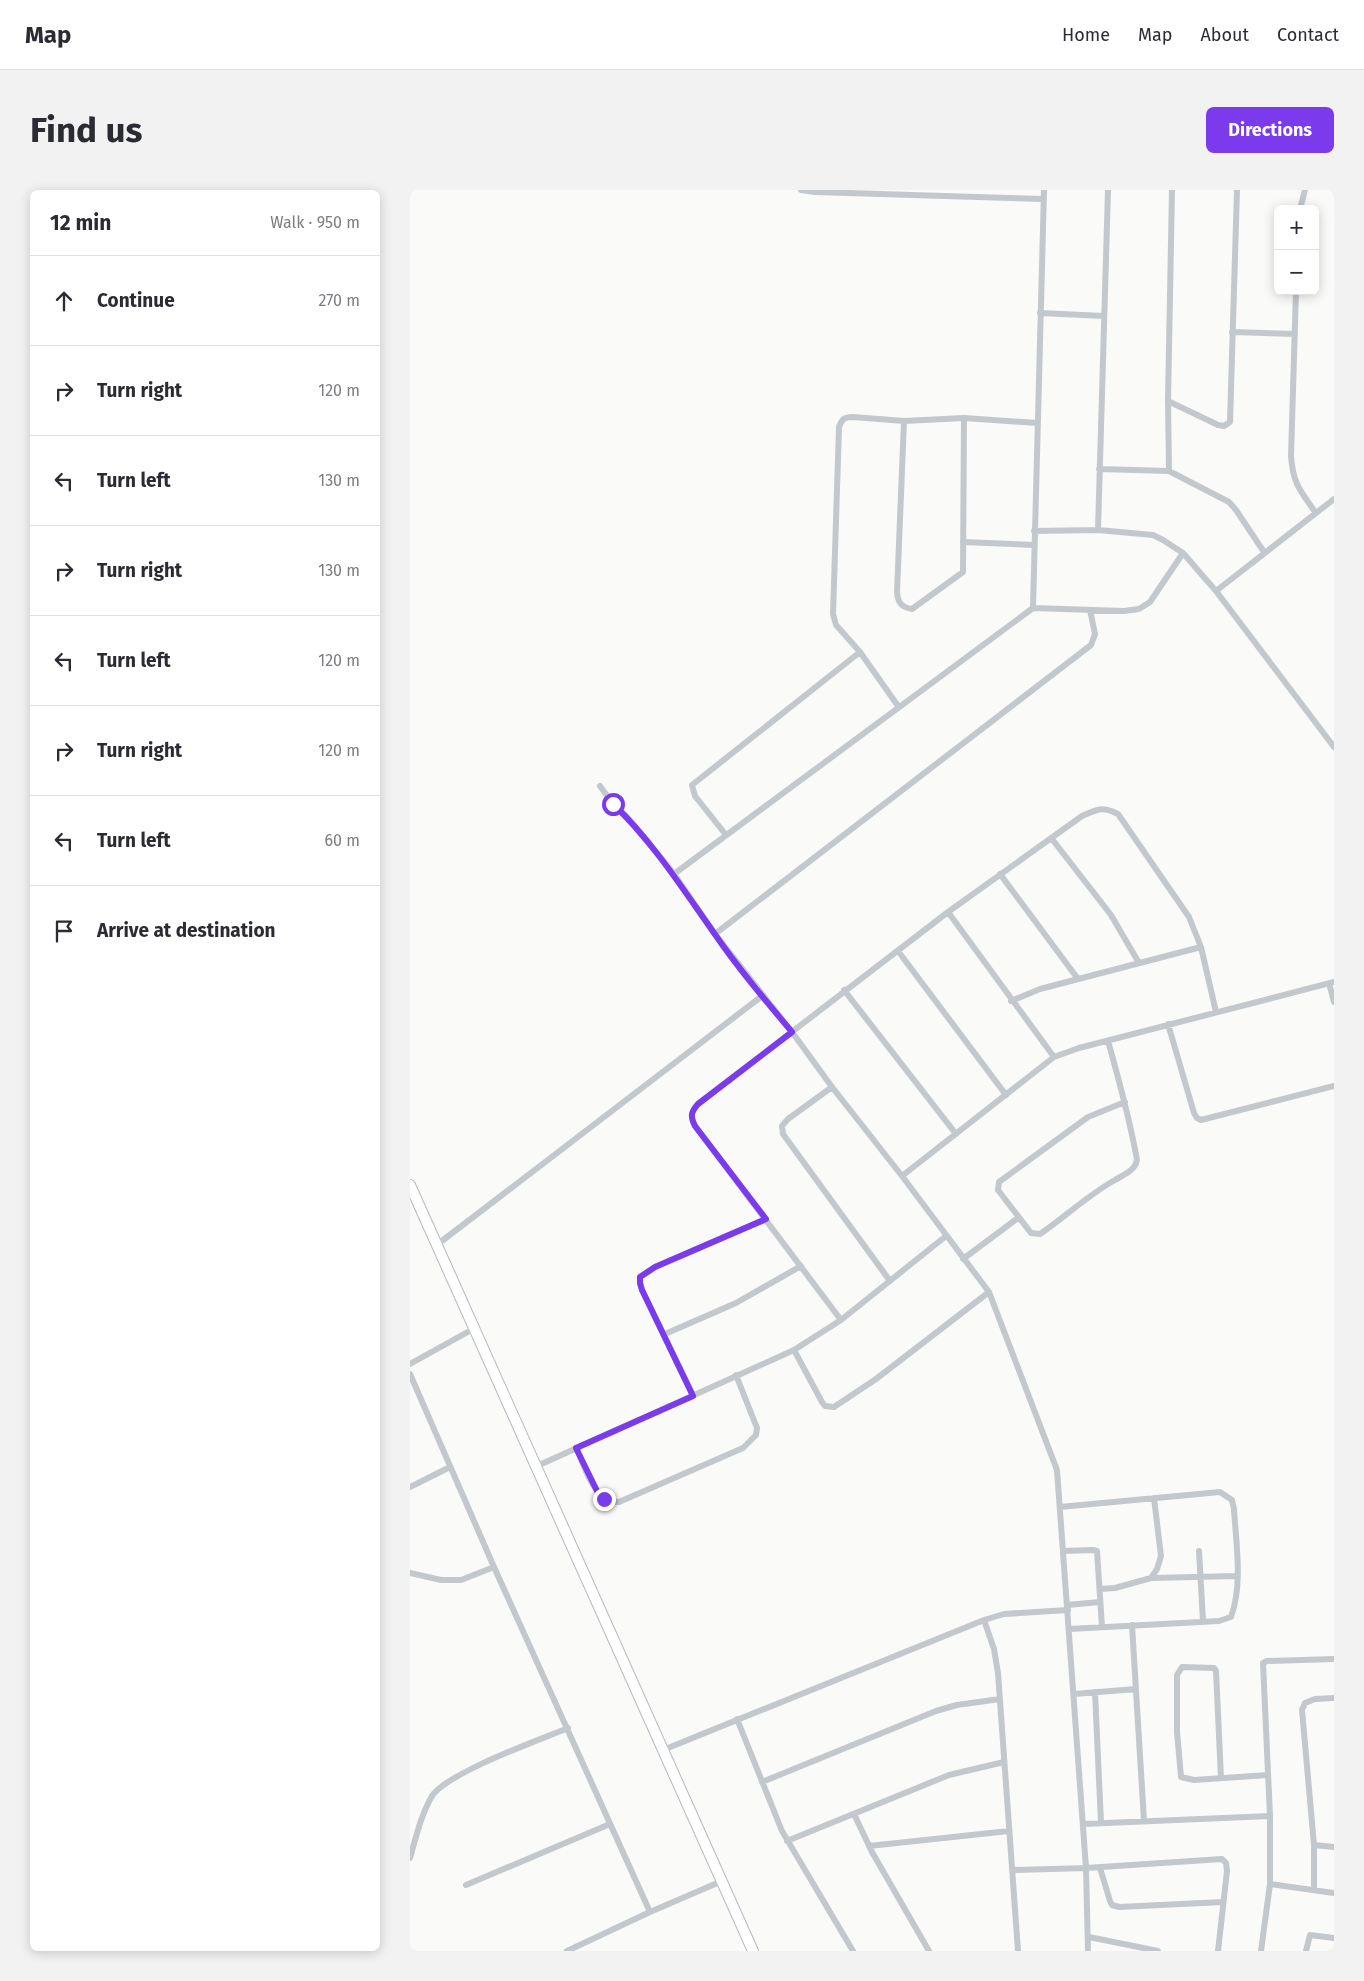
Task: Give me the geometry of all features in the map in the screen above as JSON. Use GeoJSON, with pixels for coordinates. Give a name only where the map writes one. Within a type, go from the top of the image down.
{"type":"FeatureCollection","features":[{"type":"Feature","properties":{"kind":"highway"},"geometry":{"type":"LineString","coordinates":[[410,1185],[753,1951]]}},
{"type":"Feature","properties":{"kind":"street"},"geometry":{"type":"LineString","coordinates":[[801,190],[964,193],[1044,199]]}},
{"type":"Feature","properties":{"kind":"street"},"geometry":{"type":"LineString","coordinates":[[1033,608],[1044,190]]}},
{"type":"Feature","properties":{"kind":"street"},"geometry":{"type":"LineString","coordinates":[[1098,530],[1108,190]]}},
{"type":"Feature","properties":{"kind":"street"},"geometry":{"type":"LineString","coordinates":[[1170,471],[1168,401],[1172,190]]}},
{"type":"Feature","properties":{"kind":"street"},"geometry":{"type":"LineString","coordinates":[[1168,401],[1218,425],[1224,426],[1228,424],[1237,190]]}},
{"type":"Feature","properties":{"kind":"street"},"geometry":{"type":"LineString","coordinates":[[1301,205],[1305,190]]}},
{"type":"Feature","properties":{"kind":"street"},"geometry":{"type":"LineString","coordinates":[[1296,295],[1292,472],[1296,485],[1315,512]]}},
{"type":"Feature","properties":{"kind":"street"},"geometry":{"type":"LineString","coordinates":[[1040,313],[1104,316]]}},
{"type":"Feature","properties":{"kind":"street"},"geometry":{"type":"LineString","coordinates":[[1232,332],[1295,334]]}},
{"type":"Feature","properties":{"kind":"street"},"geometry":{"type":"LineString","coordinates":[[898,706],[860,652],[836,625],[832,614],[839,427],[842,420],[846,417],[904,421],[964,418],[1037,422]]}},
{"type":"Feature","properties":{"kind":"street"},"geometry":{"type":"LineString","coordinates":[[904,421],[897,592],[898,602],[904,607],[912,609],[963,572],[964,418]]}},
{"type":"Feature","properties":{"kind":"street"},"geometry":{"type":"LineString","coordinates":[[1099,469],[1170,471],[1229,502],[1264,552]]}},
{"type":"Feature","properties":{"kind":"street"},"geometry":{"type":"LineString","coordinates":[[1216,590],[1334,499]]}},
{"type":"Feature","properties":{"kind":"street"},"geometry":{"type":"LineString","coordinates":[[1034,530],[1098,530],[1153,536],[1163,540],[1182,553],[1216,590],[1334,747]]}},
{"type":"Feature","properties":{"kind":"street"},"geometry":{"type":"LineString","coordinates":[[963,542],[1034,545]]}},
{"type":"Feature","properties":{"kind":"street"},"geometry":{"type":"LineString","coordinates":[[674,874],[898,706],[1033,608],[1124,611],[1139,609],[1150,602],[1182,553]]}},
{"type":"Feature","properties":{"kind":"street"},"geometry":{"type":"LineString","coordinates":[[715,934],[1091,645],[1095,634],[1090,610]]}},
{"type":"Feature","properties":{"kind":"street"},"geometry":{"type":"LineString","coordinates":[[726,834],[695,796],[692,785],[860,652]]}},
{"type":"Feature","properties":{"kind":"street"},"geometry":{"type":"LineString","coordinates":[[600,786],[613,804],[628,818],[674,874],[715,934],[792,1032],[989,1292],[1058,1470],[1086,1868],[1088,1951]]}},
{"type":"Feature","properties":{"kind":"street"},"geometry":{"type":"LineString","coordinates":[[841,1320],[695,1126],[691,1118],[692,1110],[698,1104],[948,912],[1082,816],[1094,810],[1106,808],[1118,814],[1189,918],[1201,947],[1216,1012]]}},
{"type":"Feature","properties":{"kind":"street"},"geometry":{"type":"LineString","coordinates":[[1052,839],[1111,915],[1139,962]]}},
{"type":"Feature","properties":{"kind":"street"},"geometry":{"type":"LineString","coordinates":[[1000,874],[1078,979]]}},
{"type":"Feature","properties":{"kind":"street"},"geometry":{"type":"LineString","coordinates":[[948,912],[1011,1001],[1054,1057]]}},
{"type":"Feature","properties":{"kind":"street"},"geometry":{"type":"LineString","coordinates":[[1011,1001],[1040,989],[1201,947]]}},
{"type":"Feature","properties":{"kind":"street"},"geometry":{"type":"LineString","coordinates":[[898,951],[1006,1095]]}},
{"type":"Feature","properties":{"kind":"street"},"geometry":{"type":"LineString","coordinates":[[902,1176],[1054,1057],[1108,1040],[1331,983],[1334,1002]]}},
{"type":"Feature","properties":{"kind":"street"},"geometry":{"type":"LineString","coordinates":[[844,990],[956,1134]]}},
{"type":"Feature","properties":{"kind":"street"},"geometry":{"type":"LineString","coordinates":[[438,1244],[762,996]]}},
{"type":"Feature","properties":{"kind":"street"},"geometry":{"type":"LineString","coordinates":[[1168,1024],[1194,1113],[1201,1120],[1334,1086]]}},
{"type":"Feature","properties":{"kind":"street"},"geometry":{"type":"LineString","coordinates":[[1108,1040],[1124,1102],[1137,1160],[1134,1168],[1103,1186],[1040,1234],[1031,1233],[998,1190],[999,1182],[1082,1121],[1110,1106],[1124,1102]]}},
{"type":"Feature","properties":{"kind":"street"},"geometry":{"type":"LineString","coordinates":[[832,1087],[788,1119],[782,1126],[783,1134],[890,1281]]}},
{"type":"Feature","properties":{"kind":"street"},"geometry":{"type":"LineString","coordinates":[[963,1259],[1018,1218]]}},
{"type":"Feature","properties":{"kind":"street"},"geometry":{"type":"LineString","coordinates":[[693,1396],[665,1334],[642,1290],[640,1277],[655,1267],[766,1219]]}},
{"type":"Feature","properties":{"kind":"street"},"geometry":{"type":"LineString","coordinates":[[537,1466],[794,1350],[841,1320],[946,1236]]}},
{"type":"Feature","properties":{"kind":"street"},"geometry":{"type":"LineString","coordinates":[[665,1334],[736,1303],[801,1266]]}},
{"type":"Feature","properties":{"kind":"street"},"geometry":{"type":"LineString","coordinates":[[794,1350],[822,1402],[825,1406],[834,1407],[876,1379],[989,1292]]}},
{"type":"Feature","properties":{"kind":"street"},"geometry":{"type":"LineString","coordinates":[[410,1364],[475,1328]]}},
{"type":"Feature","properties":{"kind":"street"},"geometry":{"type":"LineString","coordinates":[[410,1374],[494,1567],[650,1912]]}},
{"type":"Feature","properties":{"kind":"street"},"geometry":{"type":"LineString","coordinates":[[576,1448],[597,1491],[604,1499],[611,1502],[619,1502],[743,1448],[756,1435],[757,1428],[736,1375]]}},
{"type":"Feature","properties":{"kind":"street"},"geometry":{"type":"LineString","coordinates":[[410,1487],[450,1467]]}},
{"type":"Feature","properties":{"kind":"street"},"geometry":{"type":"LineString","coordinates":[[1060,1507],[1220,1492],[1232,1500],[1234,1509],[1237,1576],[1235,1606],[1231,1617],[1218,1621],[1069,1629]]}},
{"type":"Feature","properties":{"kind":"street"},"geometry":{"type":"LineString","coordinates":[[1151,1578],[1158,1569],[1161,1556],[1154,1498]]}},
{"type":"Feature","properties":{"kind":"street"},"geometry":{"type":"LineString","coordinates":[[1063,1551],[1096,1551],[1102,1627]]}},
{"type":"Feature","properties":{"kind":"street"},"geometry":{"type":"LineString","coordinates":[[1199,1551],[1203,1621]]}},
{"type":"Feature","properties":{"kind":"street"},"geometry":{"type":"LineString","coordinates":[[410,1573],[442,1580],[461,1580],[494,1567]]}},
{"type":"Feature","properties":{"kind":"street"},"geometry":{"type":"LineString","coordinates":[[1100,1589],[1115,1588],[1151,1578],[1237,1576]]}},
{"type":"Feature","properties":{"kind":"street"},"geometry":{"type":"LineString","coordinates":[[663,1750],[984,1620],[1004,1614],[1067,1608],[1100,1602]]}},
{"type":"Feature","properties":{"kind":"street"},"geometry":{"type":"LineString","coordinates":[[984,1620],[994,1649],[1000,1699],[1018,1951]]}},
{"type":"Feature","properties":{"kind":"street"},"geometry":{"type":"LineString","coordinates":[[1132,1625],[1144,1822]]}},
{"type":"Feature","properties":{"kind":"street"},"geometry":{"type":"LineString","coordinates":[[1261,1951],[1270,1884],[1270,1816],[1263,1663],[1267,1661],[1334,1659]]}},
{"type":"Feature","properties":{"kind":"street"},"geometry":{"type":"LineString","coordinates":[[1221,1778],[1216,1671],[1209,1666],[1182,1667],[1178,1670],[1177,1675],[1177,1732],[1181,1777],[1194,1780],[1268,1775]]}},
{"type":"Feature","properties":{"kind":"street"},"geometry":{"type":"LineString","coordinates":[[1074,1694],[1136,1689]]}},
{"type":"Feature","properties":{"kind":"street"},"geometry":{"type":"LineString","coordinates":[[1095,1692],[1101,1823]]}},
{"type":"Feature","properties":{"kind":"street"},"geometry":{"type":"LineString","coordinates":[[1314,1889],[1314,1845],[1302,1710],[1305,1703],[1315,1699],[1334,1698]]}},
{"type":"Feature","properties":{"kind":"street"},"geometry":{"type":"LineString","coordinates":[[762,1782],[936,1711],[957,1705],[1000,1699]]}},
{"type":"Feature","properties":{"kind":"street"},"geometry":{"type":"LineString","coordinates":[[737,1719],[788,1841],[853,1951]]}},
{"type":"Feature","properties":{"kind":"street"},"geometry":{"type":"LineString","coordinates":[[410,1858],[424,1812],[433,1795],[446,1782],[568,1728]]}},
{"type":"Feature","properties":{"kind":"street"},"geometry":{"type":"LineString","coordinates":[[788,1841],[949,1775],[1004,1762]]}},
{"type":"Feature","properties":{"kind":"street"},"geometry":{"type":"LineString","coordinates":[[854,1814],[869,1846],[928,1951]]}},
{"type":"Feature","properties":{"kind":"street"},"geometry":{"type":"LineString","coordinates":[[1083,1824],[1270,1816]]}},
{"type":"Feature","properties":{"kind":"street"},"geometry":{"type":"LineString","coordinates":[[466,1885],[610,1824]]}},
{"type":"Feature","properties":{"kind":"street"},"geometry":{"type":"LineString","coordinates":[[869,1846],[1009,1831]]}},
{"type":"Feature","properties":{"kind":"street"},"geometry":{"type":"LineString","coordinates":[[1314,1845],[1334,1848]]}},
{"type":"Feature","properties":{"kind":"street"},"geometry":{"type":"LineString","coordinates":[[1013,1870],[1100,1868],[1222,1859],[1226,1863],[1227,1870],[1218,1951]]}},
{"type":"Feature","properties":{"kind":"street"},"geometry":{"type":"LineString","coordinates":[[1100,1868],[1110,1901],[1112,1905],[1119,1907],[1223,1902]]}},
{"type":"Feature","properties":{"kind":"street"},"geometry":{"type":"LineString","coordinates":[[567,1951],[722,1881]]}},
{"type":"Feature","properties":{"kind":"street"},"geometry":{"type":"LineString","coordinates":[[1270,1884],[1334,1893]]}},
{"type":"Feature","properties":{"kind":"street"},"geometry":{"type":"LineString","coordinates":[[1306,1951],[1310,1936],[1334,1938]]}},
{"type":"Feature","properties":{"kind":"street"},"geometry":{"type":"LineString","coordinates":[[1089,1937],[1158,1951]]}},
{"type":"Feature","properties":{"kind":"route"},"geometry":{"type":"LineString","coordinates":[[604,1499],[597,1491],[576,1448],[693,1396],[665,1334],[642,1290],[640,1277],[655,1267],[766,1219],[695,1126],[691,1118],[692,1110],[792,1032],[715,934],[674,874],[628,818],[613,804]]}}]}
